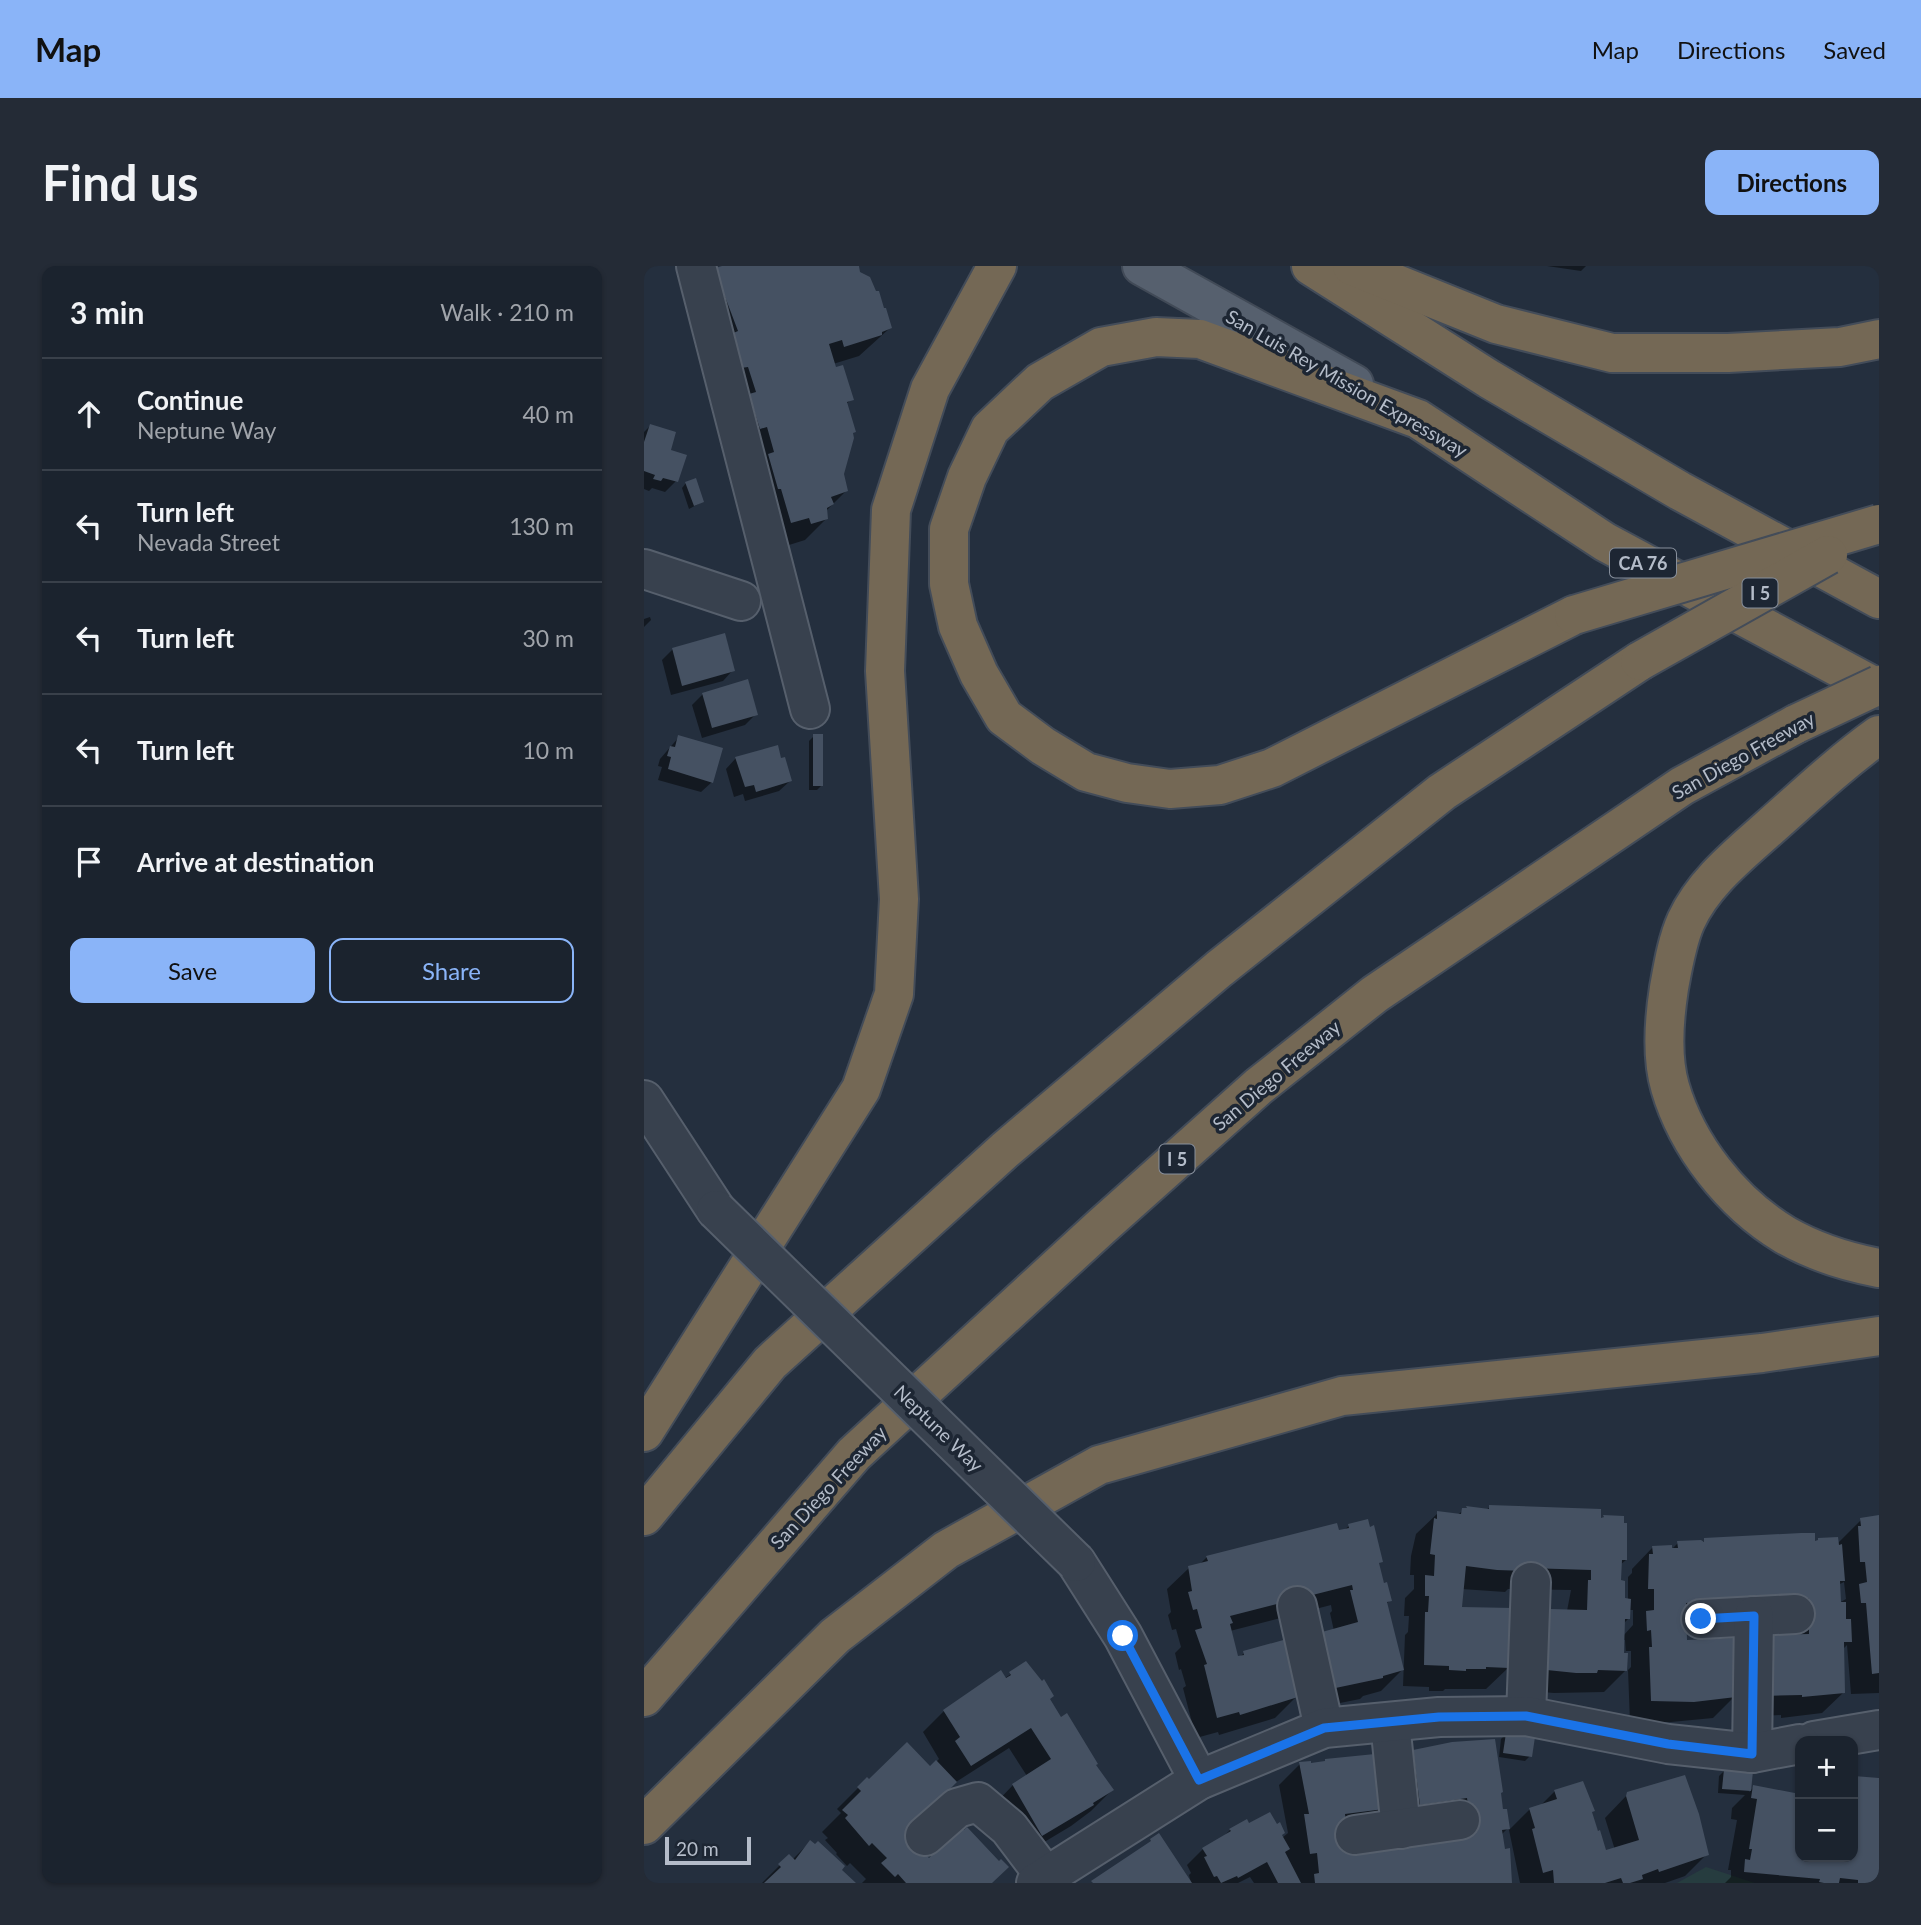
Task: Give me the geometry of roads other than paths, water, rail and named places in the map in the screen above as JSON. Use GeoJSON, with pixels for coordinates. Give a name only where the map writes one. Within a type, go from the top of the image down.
{"type":"FeatureCollection","features":[{"type":"Feature","properties":{"kind":"highway"},"geometry":{"type":"LineString","coordinates":[[644,1432],[861,1089],[894,994],[899,899],[885,671],[891,510],[930,389],[997,266]]}},
{"type":"Feature","properties":{"kind":"highway"},"geometry":{"type":"LineString","coordinates":[[1311,266],[1513,393],[1680,491],[1879,599]]}},
{"type":"Feature","properties":{"kind":"highway"},"geometry":{"type":"LineString","coordinates":[[1352,266],[1496,324],[1612,353],[1728,353],[1840,347],[1879,339]]}},
{"type":"Feature","properties":{"kind":"highway"},"geometry":{"type":"LineString","coordinates":[[1418,419],[1200,339],[1156,337],[1101,347],[1040,382],[990,429],[967,477],[949,529],[949,584],[958,626],[979,674],[1004,717],[1043,746],[1086,772],[1127,783],[1170,789],[1220,785],[1272,768],[1574,615],[1879,525]]}},
{"type":"Feature","properties":{"kind":"highway","name":"San Luis Rey Mission Expressway"},"geometry":{"type":"LineString","coordinates":[[1418,419],[1605,542],[1879,687]]}},
{"type":"Feature","properties":{"kind":"highway","name":"I 5"},"geometry":{"type":"LineString","coordinates":[[644,1516],[770,1363],[1005,1150],[1219,969],[1442,792],[1640,661],[1879,525]]}},
{"type":"Feature","properties":{"kind":"highway","name":"San Diego Freeway"},"geometry":{"type":"LineString","coordinates":[[644,1697],[854,1454],[1259,1086],[1375,994],[1682,786],[1796,724],[1879,687]]}},
{"type":"Feature","properties":{"kind":"highway"},"geometry":{"type":"LineString","coordinates":[[1879,735],[1842,762],[1716,876],[1686,921],[1672,968],[1664,1039],[1670,1086],[1686,1128],[1713,1168],[1753,1212],[1786,1236],[1851,1262],[1879,1268]]}},
{"type":"Feature","properties":{"kind":"highway"},"geometry":{"type":"LineString","coordinates":[[1774,1352],[1879,1336]]}},
{"type":"Feature","properties":{"kind":"highway"},"geometry":{"type":"LineString","coordinates":[[644,1825],[835,1636],[946,1550],[1099,1465],[1342,1396],[1879,1343]]}},
{"type":"Feature","properties":{"kind":"main road","name":"San Luis Rey Mission Expressway"},"geometry":{"type":"LineString","coordinates":[[1142,266],[1418,419]]}},
{"type":"Feature","properties":{"kind":"street"},"geometry":{"type":"LineString","coordinates":[[696,266],[810,709]]}},
{"type":"Feature","properties":{"kind":"street"},"geometry":{"type":"LineString","coordinates":[[644,569],[741,601]]}},
{"type":"Feature","properties":{"kind":"street","name":"Neptune Way"},"geometry":{"type":"LineString","coordinates":[[644,1100],[716,1210],[1076,1562],[1123,1636],[1199,1780]]}},
{"type":"Feature","properties":{"kind":"street"},"geometry":{"type":"LineString","coordinates":[[1526,1716],[1531,1583]]}},
{"type":"Feature","properties":{"kind":"street"},"geometry":{"type":"LineString","coordinates":[[1297,1606],[1324,1728]]}},
{"type":"Feature","properties":{"kind":"street"},"geometry":{"type":"LineString","coordinates":[[1701,1619],[1796,1614]]}},
{"type":"Feature","properties":{"kind":"street"},"geometry":{"type":"LineString","coordinates":[[1752,1754],[1754,1616]]}},
{"type":"Feature","properties":{"kind":"street"},"geometry":{"type":"LineString","coordinates":[[925,1836],[957,1808],[978,1801],[1009,1828],[1055,1877],[1199,1780],[1324,1728],[1439,1717],[1526,1716],[1668,1744],[1752,1754],[1795,1745]]}},
{"type":"Feature","properties":{"kind":"street"},"geometry":{"type":"LineString","coordinates":[[1390,1723],[1401,1829]]}},
{"type":"Feature","properties":{"kind":"street"},"geometry":{"type":"LineString","coordinates":[[1850,1736],[1879,1730]]}},
{"type":"Feature","properties":{"kind":"street"},"geometry":{"type":"LineString","coordinates":[[1355,1835],[1460,1820]]}}]}
